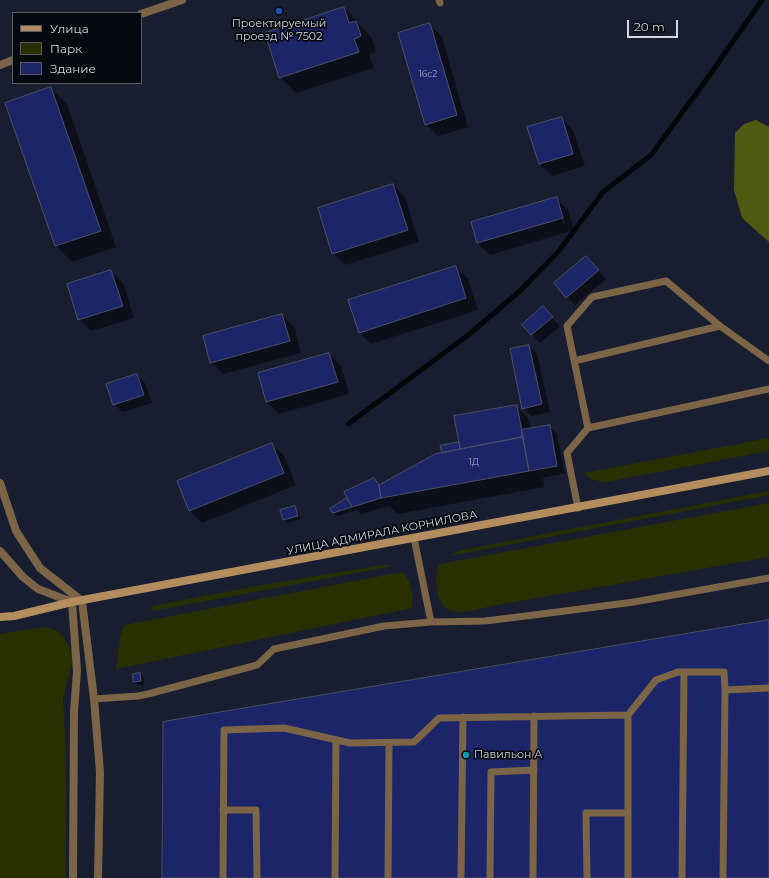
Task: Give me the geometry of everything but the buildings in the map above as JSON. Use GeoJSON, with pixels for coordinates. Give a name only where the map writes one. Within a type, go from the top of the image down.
{"type":"FeatureCollection","features":[{"type":"Feature","properties":{"kind":"main road","name":"УЛИЦА АДМИРАЛА КОРНИЛОВА"},"geometry":{"type":"LineString","coordinates":[[0,617],[14,616],[72,602],[769,471]]}},
{"type":"Feature","properties":{"kind":"street"},"geometry":{"type":"LineString","coordinates":[[142,14],[182,0]]}},
{"type":"Feature","properties":{"kind":"street"},"geometry":{"type":"LineString","coordinates":[[0,65],[12,60]]}},
{"type":"Feature","properties":{"kind":"street"},"geometry":{"type":"LineString","coordinates":[[0,483],[16,531],[40,568],[82,601],[94,699],[100,772],[98,878]]}},
{"type":"Feature","properties":{"kind":"street"},"geometry":{"type":"LineString","coordinates":[[0,551],[23,577],[38,590],[72,602],[78,671],[74,712],[73,878]]}},
{"type":"Feature","properties":{"kind":"lane"},"geometry":{"type":"LineString","coordinates":[[588,428],[567,326],[592,297],[666,281],[720,326],[769,361]]}},
{"type":"Feature","properties":{"kind":"lane"},"geometry":{"type":"LineString","coordinates":[[574,361],[720,326]]}},
{"type":"Feature","properties":{"kind":"lane"},"geometry":{"type":"LineString","coordinates":[[578,508],[567,452],[588,428],[769,389]]}},
{"type":"Feature","properties":{"kind":"lane"},"geometry":{"type":"LineString","coordinates":[[414,538],[432,622]]}},
{"type":"Feature","properties":{"kind":"lane"},"geometry":{"type":"LineString","coordinates":[[94,699],[148,694],[257,665],[274,649],[384,626],[432,622],[485,621],[534,615],[634,602],[769,578]]}},
{"type":"Feature","properties":{"kind":"lane"},"geometry":{"type":"LineString","coordinates":[[628,878],[628,715],[656,680],[678,672],[724,672],[723,878]]}},
{"type":"Feature","properties":{"kind":"lane"},"geometry":{"type":"LineString","coordinates":[[682,878],[684,672]]}},
{"type":"Feature","properties":{"kind":"lane"},"geometry":{"type":"LineString","coordinates":[[725,690],[769,688]]}},
{"type":"Feature","properties":{"kind":"lane"},"geometry":{"type":"LineString","coordinates":[[223,878],[224,730],[284,728],[350,744],[389,743],[414,742],[439,718],[628,715]]}},
{"type":"Feature","properties":{"kind":"lane"},"geometry":{"type":"LineString","coordinates":[[533,878],[534,716]]}},
{"type":"Feature","properties":{"kind":"lane"},"geometry":{"type":"LineString","coordinates":[[461,878],[463,717]]}},
{"type":"Feature","properties":{"kind":"lane"},"geometry":{"type":"LineString","coordinates":[[335,878],[336,740]]}},
{"type":"Feature","properties":{"kind":"lane"},"geometry":{"type":"LineString","coordinates":[[388,878],[389,743]]}},
{"type":"Feature","properties":{"kind":"lane"},"geometry":{"type":"LineString","coordinates":[[490,878],[491,772],[534,770]]}},
{"type":"Feature","properties":{"kind":"lane"},"geometry":{"type":"LineString","coordinates":[[223,810],[256,810],[257,876]]}},
{"type":"Feature","properties":{"kind":"lane"},"geometry":{"type":"LineString","coordinates":[[587,878],[586,813],[628,813]]}},
{"type":"Feature","properties":{"kind":"green space"},"geometry":{"type":"Polygon","coordinates":[[[756,120],[769,127],[769,242],[742,218],[734,190],[735,133],[744,124],[756,120]]]}},
{"type":"Feature","properties":{"kind":"green space"},"geometry":{"type":"Polygon","coordinates":[[[769,438],[769,451],[606,482],[594,480],[584,473],[769,438]]]}},
{"type":"Feature","properties":{"kind":"green space"},"geometry":{"type":"Polygon","coordinates":[[[769,491],[769,495],[449,556],[462,550],[769,491]]]}},
{"type":"Feature","properties":{"kind":"green space"},"geometry":{"type":"Polygon","coordinates":[[[769,503],[769,557],[492,606],[466,612],[451,611],[444,607],[440,600],[436,580],[437,570],[440,564],[769,503]]]}},
{"type":"Feature","properties":{"kind":"green space"},"geometry":{"type":"Polygon","coordinates":[[[383,565],[393,566],[153,611],[152,606],[262,585],[383,565]]]}},
{"type":"Feature","properties":{"kind":"green space"},"geometry":{"type":"Polygon","coordinates":[[[402,572],[408,579],[412,588],[412,608],[116,669],[120,636],[124,625],[402,572]]]}},
{"type":"Feature","properties":{"kind":"green space"},"geometry":{"type":"Polygon","coordinates":[[[44,627],[51,628],[62,635],[69,645],[73,658],[63,698],[66,766],[66,878],[0,878],[0,634],[44,627]]]}},
{"type":"Feature","properties":{"kind":"waterway"},"geometry":{"type":"LineString","coordinates":[[348,424],[467,336],[520,291],[558,252],[603,192],[651,155],[762,0]]}},
{"type":"Feature","properties":{"kind":"place","name":"Проектируемый проезд № 7502"},"geometry":{"type":"Point","coordinates":[279,11]}},
{"type":"Feature","properties":{"kind":"place","name":"Павильон А"},"geometry":{"type":"Point","coordinates":[466,755]}}]}
